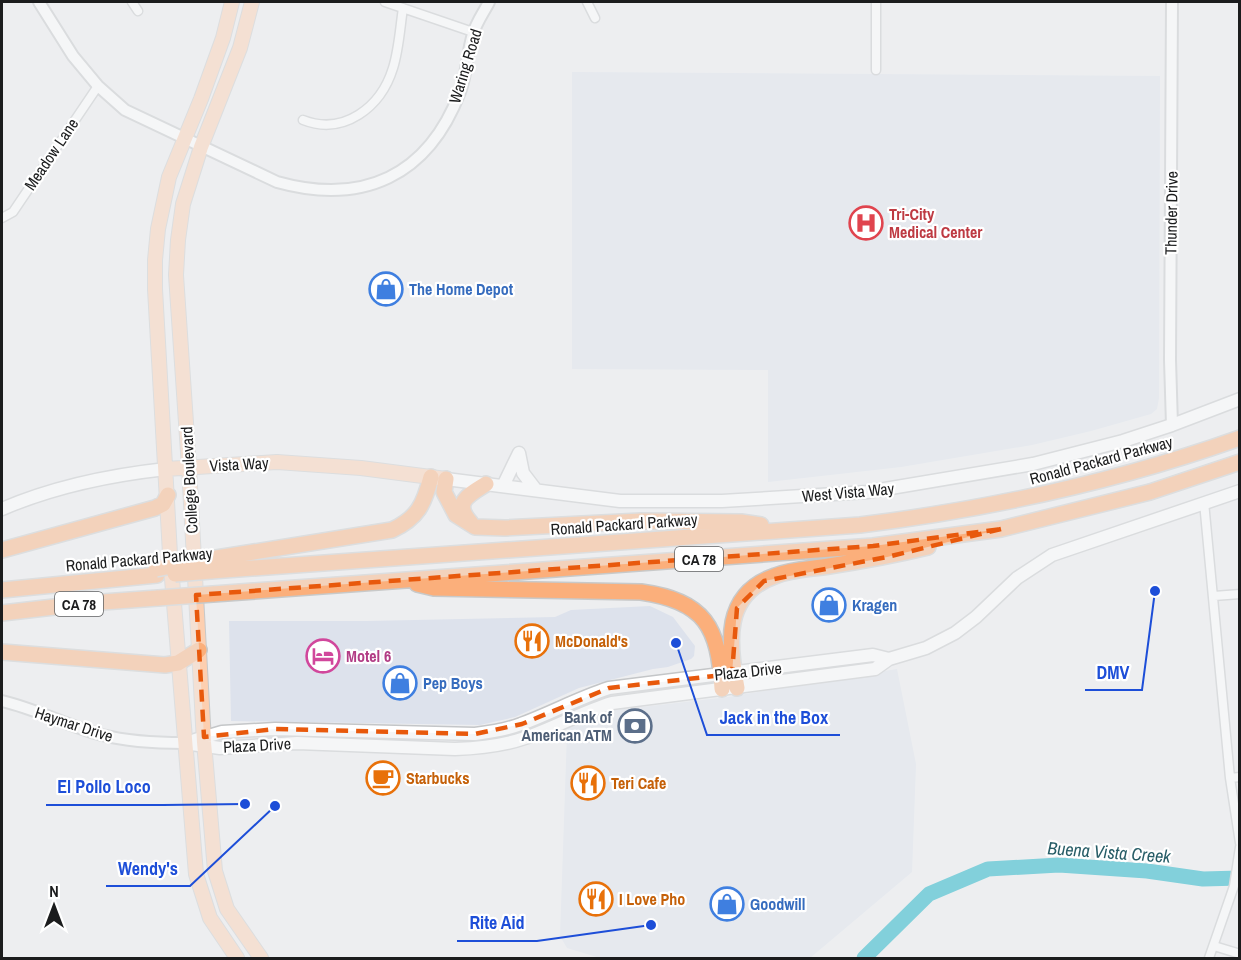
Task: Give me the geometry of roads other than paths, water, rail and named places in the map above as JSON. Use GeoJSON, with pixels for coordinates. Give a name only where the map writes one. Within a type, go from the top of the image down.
{"type":"FeatureCollection","features":[{"type":"Feature","properties":{"kind":"highway","name":"Ronald Packard Parkway"},"geometry":{"type":"LineString","coordinates":[[2,590],[118,578],[210,565],[860,525],[919,518],[1048,494],[1158,466],[1239,438]]}},
{"type":"Feature","properties":{"kind":"highway","name":"CA 78"},"geometry":{"type":"LineString","coordinates":[[2,613],[158,597],[873,546],[1001,529],[1150,492],[1239,462]]}},
{"type":"Feature","properties":{"kind":"highway"},"geometry":{"type":"LineString","coordinates":[[438,478],[456,515],[475,527],[506,528],[641,521],[741,522],[787,529]]}},
{"type":"Feature","properties":{"kind":"highway"},"geometry":{"type":"LineString","coordinates":[[210,565],[392,530],[406,524],[417,513],[438,478]]}},
{"type":"Feature","properties":{"kind":"highway"},"geometry":{"type":"LineString","coordinates":[[475,527],[463,510],[464,501],[466,497],[486,484]]}},
{"type":"Feature","properties":{"kind":"highway"},"geometry":{"type":"LineString","coordinates":[[2,550],[154,508],[163,504],[168,495]]}},
{"type":"Feature","properties":{"kind":"highway"},"geometry":{"type":"LineString","coordinates":[[729,681],[731,636],[737,608],[747,593],[764,580],[791,572],[887,558],[1001,529]]}},
{"type":"Feature","properties":{"kind":"highway"},"geometry":{"type":"LineString","coordinates":[[397,580],[434,588],[641,592],[673,598],[690,606],[702,616],[709,626],[729,681]]}},
{"type":"Feature","properties":{"kind":"highway"},"geometry":{"type":"LineString","coordinates":[[2,652],[165,664],[178,663],[199,650]]}},
{"type":"Feature","properties":{"kind":"main road","name":"College Boulevard"},"geometry":{"type":"LineString","coordinates":[[232,2],[223,38],[169,177],[158,229],[155,260],[178,663],[193,855],[198,884],[210,918],[237,958]]}},
{"type":"Feature","properties":{"kind":"main road","name":"College Boulevard"},"geometry":{"type":"LineString","coordinates":[[252,2],[240,48],[201,147],[183,204],[177,240],[176,275],[214,871],[230,914],[261,958]]}},
{"type":"Feature","properties":{"kind":"main road","name":"West Vista Way"},"geometry":{"type":"LineString","coordinates":[[438,478],[620,501],[681,503],[867,492],[1033,464],[1123,441],[1239,399]]}},
{"type":"Feature","properties":{"kind":"main road"},"geometry":{"type":"LineString","coordinates":[[503,486],[519,453],[523,473],[536,490]]}},
{"type":"Feature","properties":{"kind":"main road","name":"Vista Way"},"geometry":{"type":"LineString","coordinates":[[2,509],[23,500],[105,478],[189,467],[277,462],[361,468],[438,478]]}},
{"type":"Feature","properties":{"kind":"main road","name":"Plaza Drive"},"geometry":{"type":"LineString","coordinates":[[184,743],[204,741],[222,732],[276,729],[455,735],[500,730],[522,724],[609,688],[875,669],[889,659],[926,648],[954,633],[976,617],[1017,578],[1052,555],[1239,491]]}},
{"type":"Feature","properties":{"kind":"main road","name":"Plaza Drive"},"geometry":{"type":"LineString","coordinates":[[204,741],[220,748],[280,743],[455,749],[503,745],[527,738],[588,710],[612,703],[700,691],[729,681]]}},
{"type":"Feature","properties":{"kind":"main road"},"geometry":{"type":"LineString","coordinates":[[333,744],[342,737],[344,730]]}},
{"type":"Feature","properties":{"kind":"main road"},"geometry":{"type":"LineString","coordinates":[[500,730],[503,745]]}},
{"type":"Feature","properties":{"kind":"main road"},"geometry":{"type":"LineString","coordinates":[[193,855],[205,860],[214,871]]}},
{"type":"Feature","properties":{"kind":"main road"},"geometry":{"type":"LineString","coordinates":[[198,884],[205,885],[218,898],[222,897]]}},
{"type":"Feature","properties":{"kind":"street","name":"Waring Road"},"geometry":{"type":"LineString","coordinates":[[39,2],[73,56],[98,86],[124,110],[277,182],[303,189],[340,191],[380,181],[423,155],[444,128],[461,90],[473,32],[489,2]]}},
{"type":"Feature","properties":{"kind":"street"},"geometry":{"type":"LineString","coordinates":[[132,2],[138,11]]}},
{"type":"Feature","properties":{"kind":"street"},"geometry":{"type":"LineString","coordinates":[[385,2],[473,32]]}},
{"type":"Feature","properties":{"kind":"street"},"geometry":{"type":"LineString","coordinates":[[587,2],[595,18]]}},
{"type":"Feature","properties":{"kind":"street"},"geometry":{"type":"LineString","coordinates":[[876,2],[876,70]]}},
{"type":"Feature","properties":{"kind":"street","name":"Thunder Drive"},"geometry":{"type":"LineString","coordinates":[[1172,2],[1170,360],[1172,425]]}},
{"type":"Feature","properties":{"kind":"street"},"geometry":{"type":"LineString","coordinates":[[303,120],[334,126],[365,112],[384,89],[393,68],[403,8]]}},
{"type":"Feature","properties":{"kind":"street","name":"Meadow Lane"},"geometry":{"type":"LineString","coordinates":[[2,219],[13,212],[98,86]]}},
{"type":"Feature","properties":{"kind":"street"},"geometry":{"type":"LineString","coordinates":[[1204,502],[1230,778],[1239,845],[1234,886],[1209,958]]}},
{"type":"Feature","properties":{"kind":"street"},"geometry":{"type":"LineString","coordinates":[[1214,596],[1239,594]]}},
{"type":"Feature","properties":{"kind":"street","name":"Haymar Drive"},"geometry":{"type":"LineString","coordinates":[[2,701],[100,735],[133,742],[184,743]]}},
{"type":"Feature","properties":{"kind":"street"},"geometry":{"type":"LineString","coordinates":[[1230,778],[1239,777]]}},
{"type":"Feature","properties":{"kind":"street"},"geometry":{"type":"LineString","coordinates":[[1214,946],[1239,954]]}},
{"type":"Feature","properties":{"kind":"waterway","name":"Buena Vista Creek"},"geometry":{"type":"LineString","coordinates":[[864,958],[929,894],[988,869],[1059,865],[1147,871],[1203,879],[1240,878]]}},
{"type":"Feature","properties":{"kind":"place","name":"Tri-City Medical Center"},"geometry":{"type":"Point","coordinates":[866,223]}},
{"type":"Feature","properties":{"kind":"place","name":"The Home Depot"},"geometry":{"type":"Point","coordinates":[386,289]}},
{"type":"Feature","properties":{"kind":"place","name":"DMV"},"geometry":{"type":"Point","coordinates":[1155,591]}},
{"type":"Feature","properties":{"kind":"place","name":"Kragen"},"geometry":{"type":"Point","coordinates":[829,605]}},
{"type":"Feature","properties":{"kind":"place","name":"McDonald's"},"geometry":{"type":"Point","coordinates":[532,641]}},
{"type":"Feature","properties":{"kind":"place","name":"Jack in the Box"},"geometry":{"type":"Point","coordinates":[676,643]}},
{"type":"Feature","properties":{"kind":"place","name":"Motel 6"},"geometry":{"type":"Point","coordinates":[323,656]}},
{"type":"Feature","properties":{"kind":"place","name":"Pep Boys"},"geometry":{"type":"Point","coordinates":[400,683]}},
{"type":"Feature","properties":{"kind":"place","name":"Bank of American ATM"},"geometry":{"type":"Point","coordinates":[635,726]}},
{"type":"Feature","properties":{"kind":"place","name":"Starbucks"},"geometry":{"type":"Point","coordinates":[383,778]}},
{"type":"Feature","properties":{"kind":"place","name":"Teri Cafe"},"geometry":{"type":"Point","coordinates":[588,783]}},
{"type":"Feature","properties":{"kind":"place","name":"El Pollo Loco"},"geometry":{"type":"Point","coordinates":[245,804]}},
{"type":"Feature","properties":{"kind":"place","name":"Wendy's"},"geometry":{"type":"Point","coordinates":[275,806]}},
{"type":"Feature","properties":{"kind":"place","name":"I Love Pho"},"geometry":{"type":"Point","coordinates":[596,899]}},
{"type":"Feature","properties":{"kind":"place","name":"Goodwill"},"geometry":{"type":"Point","coordinates":[727,904]}},
{"type":"Feature","properties":{"kind":"place","name":"Rite Aid"},"geometry":{"type":"Point","coordinates":[651,925]}}]}
